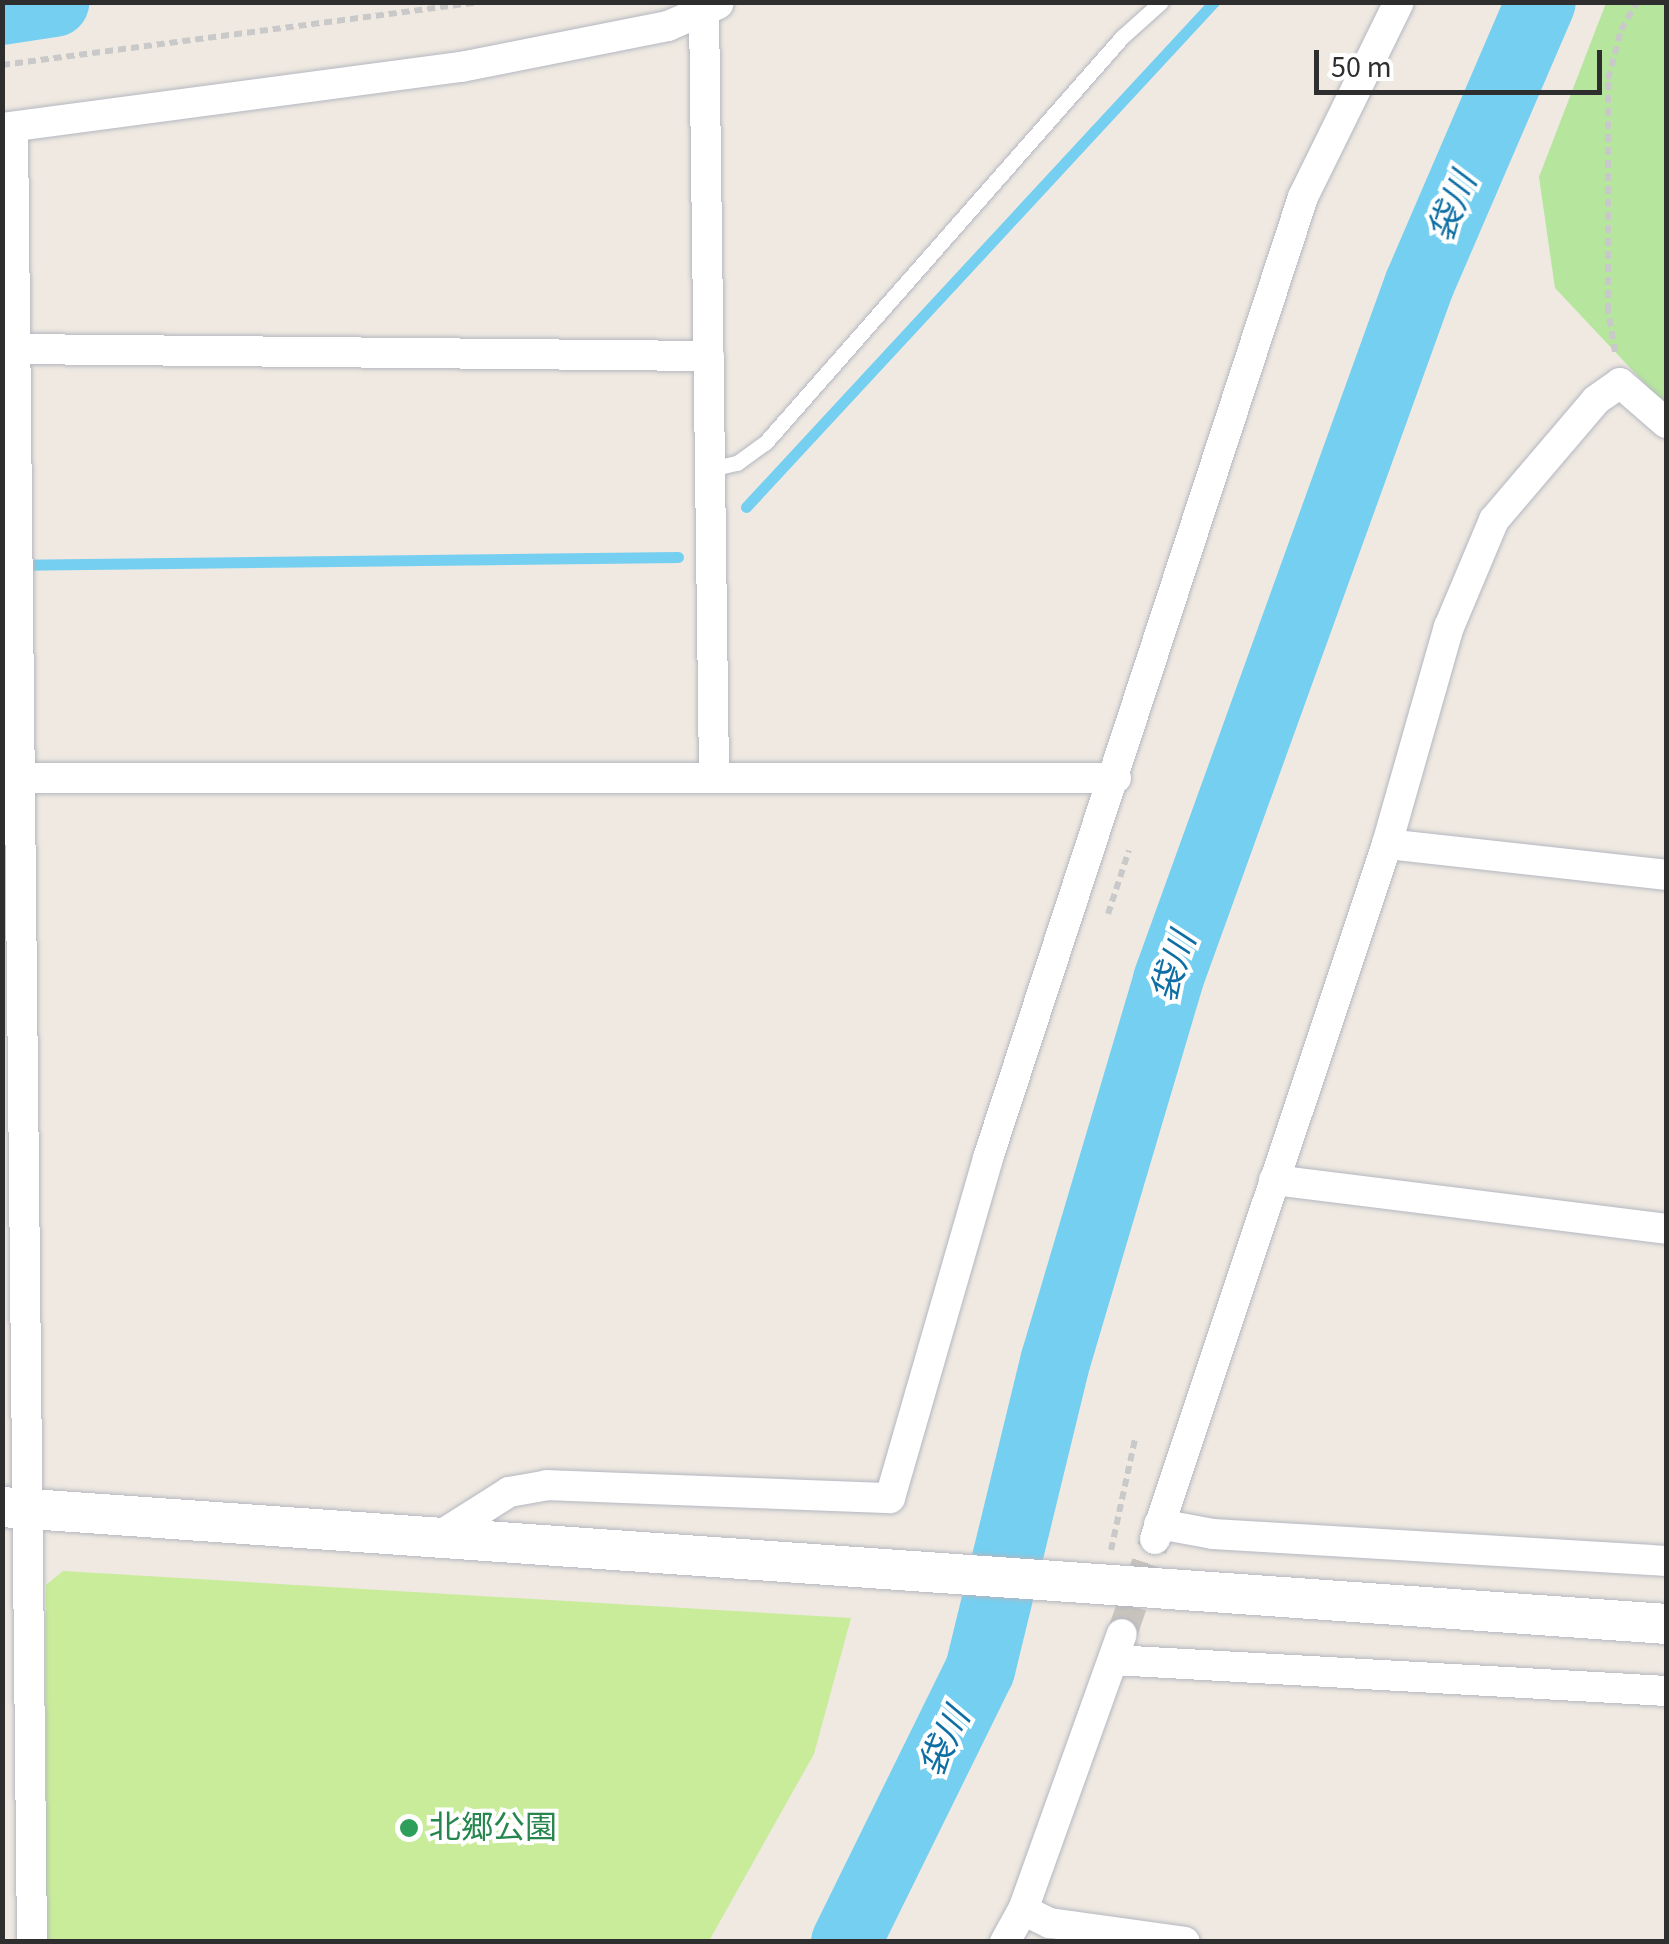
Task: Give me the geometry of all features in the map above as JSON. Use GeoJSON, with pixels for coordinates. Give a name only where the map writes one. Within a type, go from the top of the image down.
{"type":"FeatureCollection","features":[{"type":"Feature","properties":{"kind":"street"},"geometry":{"type":"LineString","coordinates":[[435,1539],[509,1492],[547,1485],[890,1498],[988,1158],[1116,778],[1303,197],[1399,2]]}},
{"type":"Feature","properties":{"kind":"street"},"geometry":{"type":"LineString","coordinates":[[32,1942],[17,1884],[14,1170],[21,778],[16,349],[8,128],[461,67],[668,26],[710,5],[708,356],[714,778]]}},
{"type":"Feature","properties":{"kind":"street"},"geometry":{"type":"LineString","coordinates":[[16,349],[708,356]]}},
{"type":"Feature","properties":{"kind":"street"},"geometry":{"type":"LineString","coordinates":[[1666,423],[1620,383],[1596,400],[1494,520],[1449,627],[1386,844],[1157,1532],[1666,1561]]}},
{"type":"Feature","properties":{"kind":"street"},"geometry":{"type":"LineString","coordinates":[[21,778],[1116,778]]}},
{"type":"Feature","properties":{"kind":"street"},"geometry":{"type":"LineString","coordinates":[[1386,844],[1666,875]]}},
{"type":"Feature","properties":{"kind":"street"},"geometry":{"type":"LineString","coordinates":[[1274,1180],[1666,1229]]}},
{"type":"Feature","properties":{"kind":"street"},"geometry":{"type":"LineString","coordinates":[[16,1508],[900,1572],[1099,1570],[1666,1624]]}},
{"type":"Feature","properties":{"kind":"street"},"geometry":{"type":"LineString","coordinates":[[1005,1942],[1022,1910],[1118,1648],[1666,1691]]}},
{"type":"Feature","properties":{"kind":"street"},"geometry":{"type":"LineString","coordinates":[[1022,1910],[1050,1923],[1186,1942]]}},
{"type":"Feature","properties":{"kind":"lane"},"geometry":{"type":"LineString","coordinates":[[710,470],[737,463],[765,443],[1122,37],[1161,2]]}},
{"type":"Feature","properties":{"kind":"path"},"geometry":{"type":"LineString","coordinates":[[2,65],[480,2]]}},
{"type":"Feature","properties":{"kind":"path"},"geometry":{"type":"LineString","coordinates":[[1620,383],[1608,312],[1608,79],[1621,30],[1638,2]]}},
{"type":"Feature","properties":{"kind":"path"},"geometry":{"type":"LineString","coordinates":[[1099,1570],[1135,1439]]}},
{"type":"Feature","properties":{"kind":"green space"},"geometry":{"type":"Polygon","coordinates":[[[1606,3],[1666,3],[1666,406],[1555,288],[1539,177],[1606,3]]]}},
{"type":"Feature","properties":{"kind":"green space","name":"北郷公園"},"geometry":{"type":"Polygon","coordinates":[[[63,1571],[851,1618],[814,1754],[709,1941],[46,1942],[46,1585],[63,1571]]]}},
{"type":"Feature","properties":{"kind":"waterway"},"geometry":{"type":"LineString","coordinates":[[2,10],[54,2]]}},
{"type":"Feature","properties":{"kind":"waterway"},"geometry":{"type":"LineString","coordinates":[[746,507],[1214,2]]}},
{"type":"Feature","properties":{"kind":"waterway","name":"袋川"},"geometry":{"type":"LineString","coordinates":[[846,1942],[980,1670],[1056,1359],[1168,980],[1419,285],[1541,2]]}},
{"type":"Feature","properties":{"kind":"waterway"},"geometry":{"type":"LineString","coordinates":[[2,565],[678,557]]}},
{"type":"Feature","properties":{"kind":"tunnel"},"geometry":{"type":"LineString","coordinates":[[1122,1634],[1155,1539]]}},
{"type":"Feature","properties":{"kind":"place","name":"北郷公園"},"geometry":{"type":"Point","coordinates":[409,1828]}}]}
